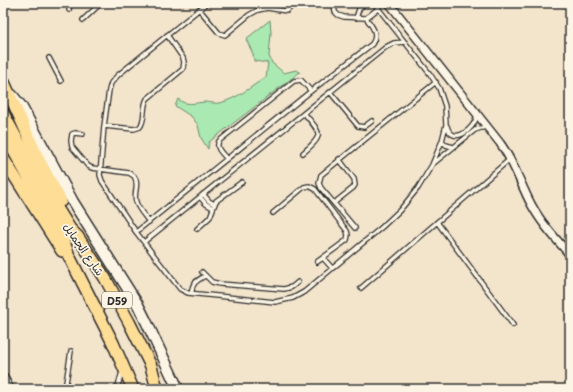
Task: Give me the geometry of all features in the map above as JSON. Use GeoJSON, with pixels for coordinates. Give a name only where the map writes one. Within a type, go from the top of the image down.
{"type":"FeatureCollection","features":[{"type":"Feature","properties":{"kind":"main road"},"geometry":{"type":"LineString","coordinates":[[3,80],[39,160],[74,225],[78,237]]}},
{"type":"Feature","properties":{"kind":"main road"},"geometry":{"type":"LineString","coordinates":[[9,92],[21,106],[73,202],[138,305],[178,389]]}},
{"type":"Feature","properties":{"kind":"main road","name":"شارع الجمايل"},"geometry":{"type":"LineString","coordinates":[[3,112],[32,167],[70,229],[78,237],[118,300],[151,366],[157,389]]}},
{"type":"Feature","properties":{"kind":"main road","name":"شارع الجمايل"},"geometry":{"type":"LineString","coordinates":[[3,132],[62,240],[124,366],[133,389]]}},
{"type":"Feature","properties":{"kind":"main road"},"geometry":{"type":"LineString","coordinates":[[3,158],[56,243],[69,256]]}},
{"type":"Feature","properties":{"kind":"main road"},"geometry":{"type":"LineString","coordinates":[[151,366],[164,389]]}},
{"type":"Feature","properties":{"kind":"main road"},"geometry":{"type":"LineString","coordinates":[[3,379],[8,389]]}},
{"type":"Feature","properties":{"kind":"street"},"geometry":{"type":"LineString","coordinates":[[389,3],[511,158],[531,205],[550,232],[570,255]]}},
{"type":"Feature","properties":{"kind":"lane"},"geometry":{"type":"LineString","coordinates":[[69,10],[70,3]]}},
{"type":"Feature","properties":{"kind":"lane"},"geometry":{"type":"LineString","coordinates":[[83,20],[101,3]]}},
{"type":"Feature","properties":{"kind":"lane"},"geometry":{"type":"LineString","coordinates":[[207,3],[113,80],[109,90],[104,126],[100,175],[102,181],[136,232],[177,286],[184,291],[192,293],[262,302],[281,301],[298,295],[391,220],[418,188],[432,165],[442,141],[446,125],[445,106],[436,82],[374,3]]}},
{"type":"Feature","properties":{"kind":"lane"},"geometry":{"type":"LineString","coordinates":[[199,9],[219,33],[225,35],[255,12],[267,8],[287,11],[290,8],[291,3]]}},
{"type":"Feature","properties":{"kind":"lane"},"geometry":{"type":"LineString","coordinates":[[334,3],[334,9],[338,15],[356,18],[366,18],[379,8]]}},
{"type":"Feature","properties":{"kind":"lane"},"geometry":{"type":"LineString","coordinates":[[356,18],[358,12],[365,3]]}},
{"type":"Feature","properties":{"kind":"lane"},"geometry":{"type":"LineString","coordinates":[[136,232],[310,91],[372,44],[375,33],[366,18]]}},
{"type":"Feature","properties":{"kind":"lane"},"geometry":{"type":"LineString","coordinates":[[104,126],[134,129],[140,127],[143,120],[144,106],[147,99],[183,69],[183,58],[167,35]]}},
{"type":"Feature","properties":{"kind":"lane"},"geometry":{"type":"LineString","coordinates":[[144,242],[386,47],[394,43],[405,42]]}},
{"type":"Feature","properties":{"kind":"lane"},"geometry":{"type":"LineString","coordinates":[[49,58],[62,81]]}},
{"type":"Feature","properties":{"kind":"lane"},"geometry":{"type":"LineString","coordinates":[[227,159],[218,148],[217,144],[219,141],[294,81],[301,80],[310,91]]}},
{"type":"Feature","properties":{"kind":"lane"},"geometry":{"type":"LineString","coordinates":[[355,228],[321,188],[319,180],[323,172],[436,82]]}},
{"type":"Feature","properties":{"kind":"lane"},"geometry":{"type":"LineString","coordinates":[[330,92],[358,126],[364,127],[372,121]]}},
{"type":"Feature","properties":{"kind":"lane"},"geometry":{"type":"LineString","coordinates":[[303,153],[316,142],[318,136],[317,130],[304,113]]}},
{"type":"Feature","properties":{"kind":"lane"},"geometry":{"type":"LineString","coordinates":[[432,165],[468,133],[475,122],[476,113]]}},
{"type":"Feature","properties":{"kind":"lane"},"geometry":{"type":"LineString","coordinates":[[446,125],[452,134],[458,135],[478,129],[488,128]]}},
{"type":"Feature","properties":{"kind":"lane"},"geometry":{"type":"LineString","coordinates":[[83,134],[72,134],[72,147],[88,166],[126,173],[134,176],[137,184],[135,197],[149,222]]}},
{"type":"Feature","properties":{"kind":"lane"},"geometry":{"type":"LineString","coordinates":[[442,141],[446,145],[454,146]]}},
{"type":"Feature","properties":{"kind":"lane"},"geometry":{"type":"LineString","coordinates":[[361,288],[511,158]]}},
{"type":"Feature","properties":{"kind":"lane"},"geometry":{"type":"LineString","coordinates":[[334,203],[355,185],[354,178],[339,159]]}},
{"type":"Feature","properties":{"kind":"lane"},"geometry":{"type":"LineString","coordinates":[[197,229],[210,217],[213,206],[242,182]]}},
{"type":"Feature","properties":{"kind":"lane"},"geometry":{"type":"LineString","coordinates":[[273,213],[304,187],[309,186],[313,188],[348,233],[346,240],[317,262]]}},
{"type":"Feature","properties":{"kind":"lane"},"geometry":{"type":"LineString","coordinates":[[201,195],[206,204],[213,206]]}},
{"type":"Feature","properties":{"kind":"lane"},"geometry":{"type":"LineString","coordinates":[[437,222],[513,325]]}},
{"type":"Feature","properties":{"kind":"lane"},"geometry":{"type":"LineString","coordinates":[[323,258],[332,268]]}},
{"type":"Feature","properties":{"kind":"lane"},"geometry":{"type":"LineString","coordinates":[[192,293],[192,287],[204,274],[212,282],[216,283],[281,289],[288,288],[298,282]]}},
{"type":"Feature","properties":{"kind":"lane"},"geometry":{"type":"LineString","coordinates":[[65,389],[71,351]]}},
{"type":"Feature","properties":{"kind":"lane"},"geometry":{"type":"LineString","coordinates":[[117,389],[124,366]]}},
{"type":"Feature","properties":{"kind":"green space"},"geometry":{"type":"Polygon","coordinates":[[[270,20],[271,33],[269,56],[272,63],[284,73],[296,70],[300,72],[209,142],[208,149],[201,138],[198,125],[192,117],[175,106],[178,99],[184,103],[220,103],[239,95],[266,77],[268,63],[254,61],[253,54],[246,39],[270,20]]]}}]}
